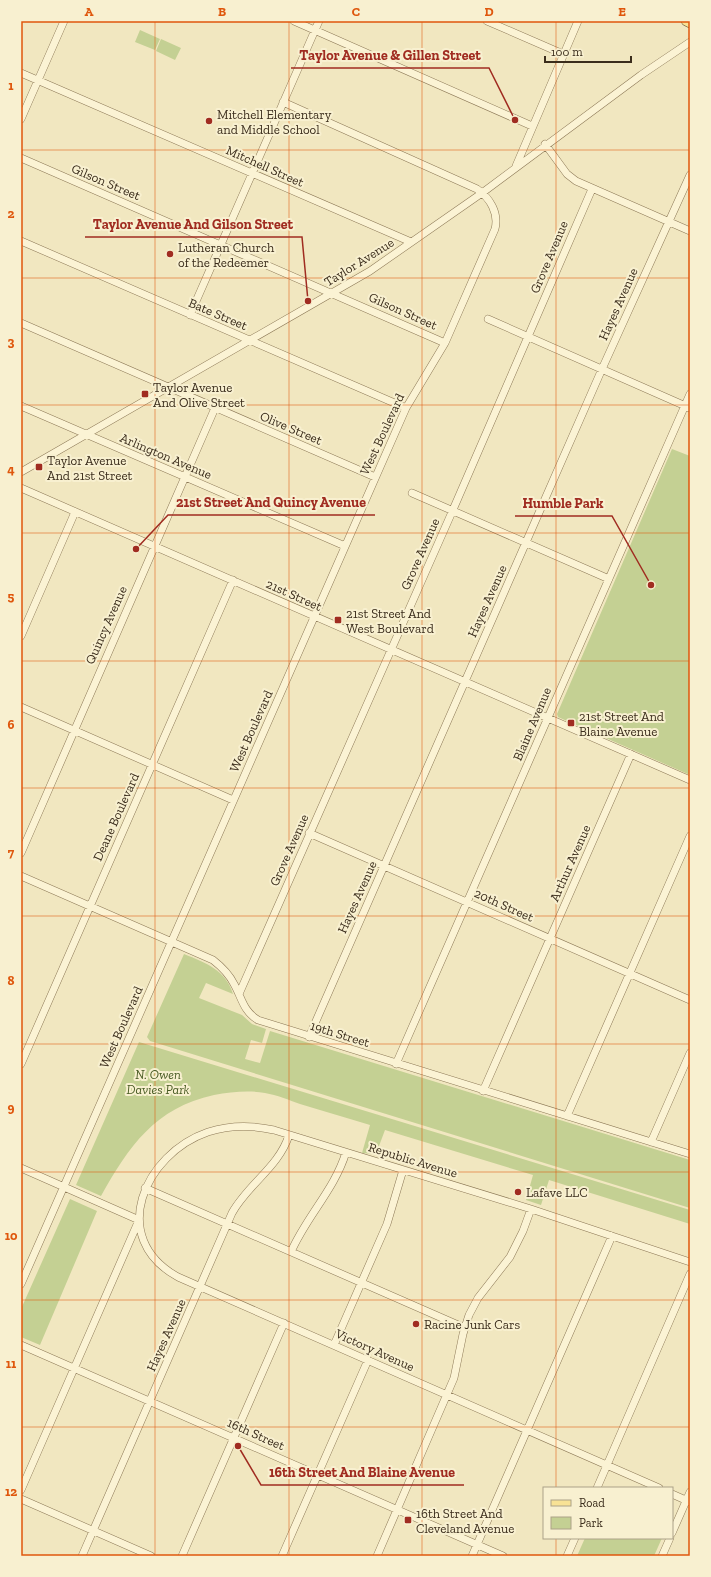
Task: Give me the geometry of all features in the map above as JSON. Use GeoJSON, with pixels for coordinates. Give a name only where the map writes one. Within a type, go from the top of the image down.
{"type":"FeatureCollection","features":[{"type":"Feature","properties":{"kind":"main road"},"geometry":{"type":"LineString","coordinates":[[686,21],[690,23]]}},
{"type":"Feature","properties":{"kind":"street"},"geometry":{"type":"LineString","coordinates":[[21,119],[64,21]]}},
{"type":"Feature","properties":{"kind":"street"},"geometry":{"type":"LineString","coordinates":[[294,21],[532,126]]}},
{"type":"Feature","properties":{"kind":"street"},"geometry":{"type":"LineString","coordinates":[[190,314],[319,21]]}},
{"type":"Feature","properties":{"kind":"street"},"geometry":{"type":"LineString","coordinates":[[487,21],[563,54]]}},
{"type":"Feature","properties":{"kind":"street"},"geometry":{"type":"LineString","coordinates":[[515,168],[578,21]]}},
{"type":"Feature","properties":{"kind":"street","name":"Taylor Avenue"},"geometry":{"type":"LineString","coordinates":[[21,472],[370,271],[482,193],[545,144],[641,75],[690,42]]}},
{"type":"Feature","properties":{"kind":"street","name":"Mitchell Street"},"geometry":{"type":"LineString","coordinates":[[21,73],[411,242]]}},
{"type":"Feature","properties":{"kind":"street"},"geometry":{"type":"LineString","coordinates":[[283,102],[474,188],[482,193]]}},
{"type":"Feature","properties":{"kind":"street"},"geometry":{"type":"LineString","coordinates":[[545,144],[571,178],[592,189],[690,231]]}},
{"type":"Feature","properties":{"kind":"street","name":"Gilson Street"},"geometry":{"type":"LineString","coordinates":[[21,158],[445,343]]}},
{"type":"Feature","properties":{"kind":"street","name":"Hayes Avenue"},"geometry":{"type":"LineString","coordinates":[[309,1037],[602,369],[690,175]]}},
{"type":"Feature","properties":{"kind":"street","name":"Grove Avenue"},"geometry":{"type":"LineString","coordinates":[[239,994],[452,512],[592,189]]}},
{"type":"Feature","properties":{"kind":"street","name":"West Boulevard"},"geometry":{"type":"LineString","coordinates":[[21,1284],[406,408],[445,343],[495,229],[497,221],[495,212],[482,193]]}},
{"type":"Feature","properties":{"kind":"street","name":"Bate Street"},"geometry":{"type":"LineString","coordinates":[[21,241],[406,408]]}},
{"type":"Feature","properties":{"kind":"street"},"geometry":{"type":"LineString","coordinates":[[488,319],[687,407]]}},
{"type":"Feature","properties":{"kind":"street","name":"Olive Street"},"geometry":{"type":"LineString","coordinates":[[21,323],[375,477]]}},
{"type":"Feature","properties":{"kind":"street","name":"Blaine Avenue"},"geometry":{"type":"LineString","coordinates":[[396,1064],[608,579],[687,407],[690,394]]}},
{"type":"Feature","properties":{"kind":"street","name":"Arlington Avenue"},"geometry":{"type":"LineString","coordinates":[[21,406],[345,546]]}},
{"type":"Feature","properties":{"kind":"street","name":"Quincy Avenue"},"geometry":{"type":"LineString","coordinates":[[21,853],[73,730],[215,408]]}},
{"type":"Feature","properties":{"kind":"street","name":"21st Street"},"geometry":{"type":"LineString","coordinates":[[21,488],[690,780]]}},
{"type":"Feature","properties":{"kind":"street"},"geometry":{"type":"LineString","coordinates":[[412,493],[452,512],[608,579]]}},
{"type":"Feature","properties":{"kind":"street"},"geometry":{"type":"LineString","coordinates":[[21,636],[75,512]]}},
{"type":"Feature","properties":{"kind":"street","name":"Deane Boulevard"},"geometry":{"type":"LineString","coordinates":[[21,1064],[233,580]]}},
{"type":"Feature","properties":{"kind":"street"},"geometry":{"type":"LineString","coordinates":[[21,707],[233,800]]}},
{"type":"Feature","properties":{"kind":"street","name":"Arthur Avenue"},"geometry":{"type":"LineString","coordinates":[[483,1090],[631,754]]}},
{"type":"Feature","properties":{"kind":"street","name":"20th Street"},"geometry":{"type":"LineString","coordinates":[[309,833],[690,1000]]}},
{"type":"Feature","properties":{"kind":"street"},"geometry":{"type":"LineString","coordinates":[[567,1116],[690,836]]}},
{"type":"Feature","properties":{"kind":"street","name":"19th Street"},"geometry":{"type":"LineString","coordinates":[[21,876],[217,963],[228,974],[239,994],[244,1008],[253,1017],[263,1022],[690,1154]]}},
{"type":"Feature","properties":{"kind":"street"},"geometry":{"type":"LineString","coordinates":[[651,1142],[690,1053]]}},
{"type":"Feature","properties":{"kind":"street","name":"Republic Avenue"},"geometry":{"type":"LineString","coordinates":[[145,1188],[167,1157],[186,1142],[208,1132],[226,1127],[245,1126],[264,1128],[531,1209],[690,1262]]}},
{"type":"Feature","properties":{"kind":"street","name":"Hayes Avenue"},"geometry":{"type":"LineString","coordinates":[[82,1556],[227,1224],[241,1198],[278,1157],[286,1145],[289,1135]]}},
{"type":"Feature","properties":{"kind":"street"},"geometry":{"type":"LineString","coordinates":[[291,1252],[302,1229],[337,1175],[346,1152]]}},
{"type":"Feature","properties":{"kind":"street"},"geometry":{"type":"LineString","coordinates":[[21,1168],[139,1220],[21,1490]]}},
{"type":"Feature","properties":{"kind":"street"},"geometry":{"type":"LineString","coordinates":[[334,1345],[387,1224],[404,1170]]}},
{"type":"Feature","properties":{"kind":"street"},"geometry":{"type":"LineString","coordinates":[[145,1188],[464,1328]]}},
{"type":"Feature","properties":{"kind":"street","name":"Victory Avenue"},"geometry":{"type":"LineString","coordinates":[[145,1188],[140,1205],[139,1220],[145,1243],[159,1263],[173,1274],[657,1487]]}},
{"type":"Feature","properties":{"kind":"street"},"geometry":{"type":"LineString","coordinates":[[377,1556],[448,1395],[457,1368],[464,1328],[478,1298],[502,1269],[517,1244],[531,1209]]}},
{"type":"Feature","properties":{"kind":"street"},"geometry":{"type":"LineString","coordinates":[[472,1556],[612,1236]]}},
{"type":"Feature","properties":{"kind":"street"},"geometry":{"type":"LineString","coordinates":[[597,1487],[690,1274]]}},
{"type":"Feature","properties":{"kind":"street"},"geometry":{"type":"LineString","coordinates":[[182,1556],[284,1323]]}},
{"type":"Feature","properties":{"kind":"street","name":"16th Street"},"geometry":{"type":"LineString","coordinates":[[21,1345],[503,1556]]}},
{"type":"Feature","properties":{"kind":"street"},"geometry":{"type":"LineString","coordinates":[[282,1556],[368,1360]]}},
{"type":"Feature","properties":{"kind":"street"},"geometry":{"type":"LineString","coordinates":[[673,1532],[688,1501],[690,1492]]}},
{"type":"Feature","properties":{"kind":"street"},"geometry":{"type":"LineString","coordinates":[[673,1494],[688,1501]]}},
{"type":"Feature","properties":{"kind":"street"},"geometry":{"type":"LineString","coordinates":[[21,1499],[151,1556]]}},
{"type":"Feature","properties":{"kind":"street"},"geometry":{"type":"LineString","coordinates":[[567,1556],[575,1539]]}},
{"type":"Feature","properties":{"kind":"street"},"geometry":{"type":"LineString","coordinates":[[662,1556],[670,1539]]}},
{"type":"Feature","properties":{"kind":"green space"},"geometry":{"type":"Polygon","coordinates":[[[140,30],[160,39],[155,50],[135,42],[140,30]]]}},
{"type":"Feature","properties":{"kind":"green space"},"geometry":{"type":"Polygon","coordinates":[[[161,39],[181,48],[175,60],[156,51],[161,39]]]}},
{"type":"Feature","properties":{"kind":"green space"},"geometry":{"type":"Polygon","coordinates":[[[672,449],[690,456],[690,775],[558,717],[557,714],[672,449]]]}},
{"type":"Feature","properties":{"kind":"green space"},"geometry":{"type":"Polygon","coordinates":[[[184,954],[214,968],[225,979],[233,994],[206,983],[199,998],[242,1015],[252,1024],[266,1029],[262,1043],[251,1040],[245,1059],[260,1063],[270,1031],[690,1160],[690,1208],[150,1041],[147,1037],[184,954]]]}},
{"type":"Feature","properties":{"kind":"green space","name":"N. Owen Davies Park"},"geometry":{"type":"Polygon","coordinates":[[[139,1042],[690,1210],[690,1224],[549,1180],[541,1205],[526,1200],[533,1175],[385,1130],[376,1154],[362,1153],[370,1125],[274,1095],[253,1092],[220,1094],[193,1101],[175,1109],[160,1119],[134,1145],[111,1178],[101,1196],[76,1185],[139,1042]]]}},
{"type":"Feature","properties":{"kind":"green space"},"geometry":{"type":"Polygon","coordinates":[[[70,1199],[97,1211],[40,1345],[21,1337],[21,1309],[70,1199]]]}},
{"type":"Feature","properties":{"kind":"green space"},"geometry":{"type":"Polygon","coordinates":[[[585,1539],[662,1539],[654,1556],[577,1556],[585,1539]]]}},
{"type":"Feature","properties":{"kind":"place","name":"Taylor Avenue & Gillen Street"},"geometry":{"type":"Point","coordinates":[515,120]}},
{"type":"Feature","properties":{"kind":"place","name":"Mitchell Elementary and Middle School"},"geometry":{"type":"Point","coordinates":[209,121]}},
{"type":"Feature","properties":{"kind":"place","name":"Lutheran Church of the Redeemer"},"geometry":{"type":"Point","coordinates":[170,254]}},
{"type":"Feature","properties":{"kind":"place","name":"Taylor Avenue And Gilson Street"},"geometry":{"type":"Point","coordinates":[308,301]}},
{"type":"Feature","properties":{"kind":"place","name":"Taylor Avenue And Olive Street"},"geometry":{"type":"Point","coordinates":[145,394]}},
{"type":"Feature","properties":{"kind":"place","name":"Taylor Avenue And 21st Street"},"geometry":{"type":"Point","coordinates":[39,467]}},
{"type":"Feature","properties":{"kind":"place","name":"21st Street And Quincy Avenue"},"geometry":{"type":"Point","coordinates":[136,549]}},
{"type":"Feature","properties":{"kind":"place","name":"Humble Park"},"geometry":{"type":"Point","coordinates":[651,585]}},
{"type":"Feature","properties":{"kind":"place","name":"21st Street And West Boulevard"},"geometry":{"type":"Point","coordinates":[338,620]}},
{"type":"Feature","properties":{"kind":"place","name":"21st Street And Blaine Avenue"},"geometry":{"type":"Point","coordinates":[571,723]}},
{"type":"Feature","properties":{"kind":"place","name":"Lafave LLC"},"geometry":{"type":"Point","coordinates":[518,1192]}},
{"type":"Feature","properties":{"kind":"place","name":"Racine Junk Cars"},"geometry":{"type":"Point","coordinates":[416,1324]}},
{"type":"Feature","properties":{"kind":"place","name":"16th Street And Blaine Avenue"},"geometry":{"type":"Point","coordinates":[238,1446]}},
{"type":"Feature","properties":{"kind":"place","name":"16th Street And Cleveland Avenue"},"geometry":{"type":"Point","coordinates":[408,1520]}}]}
